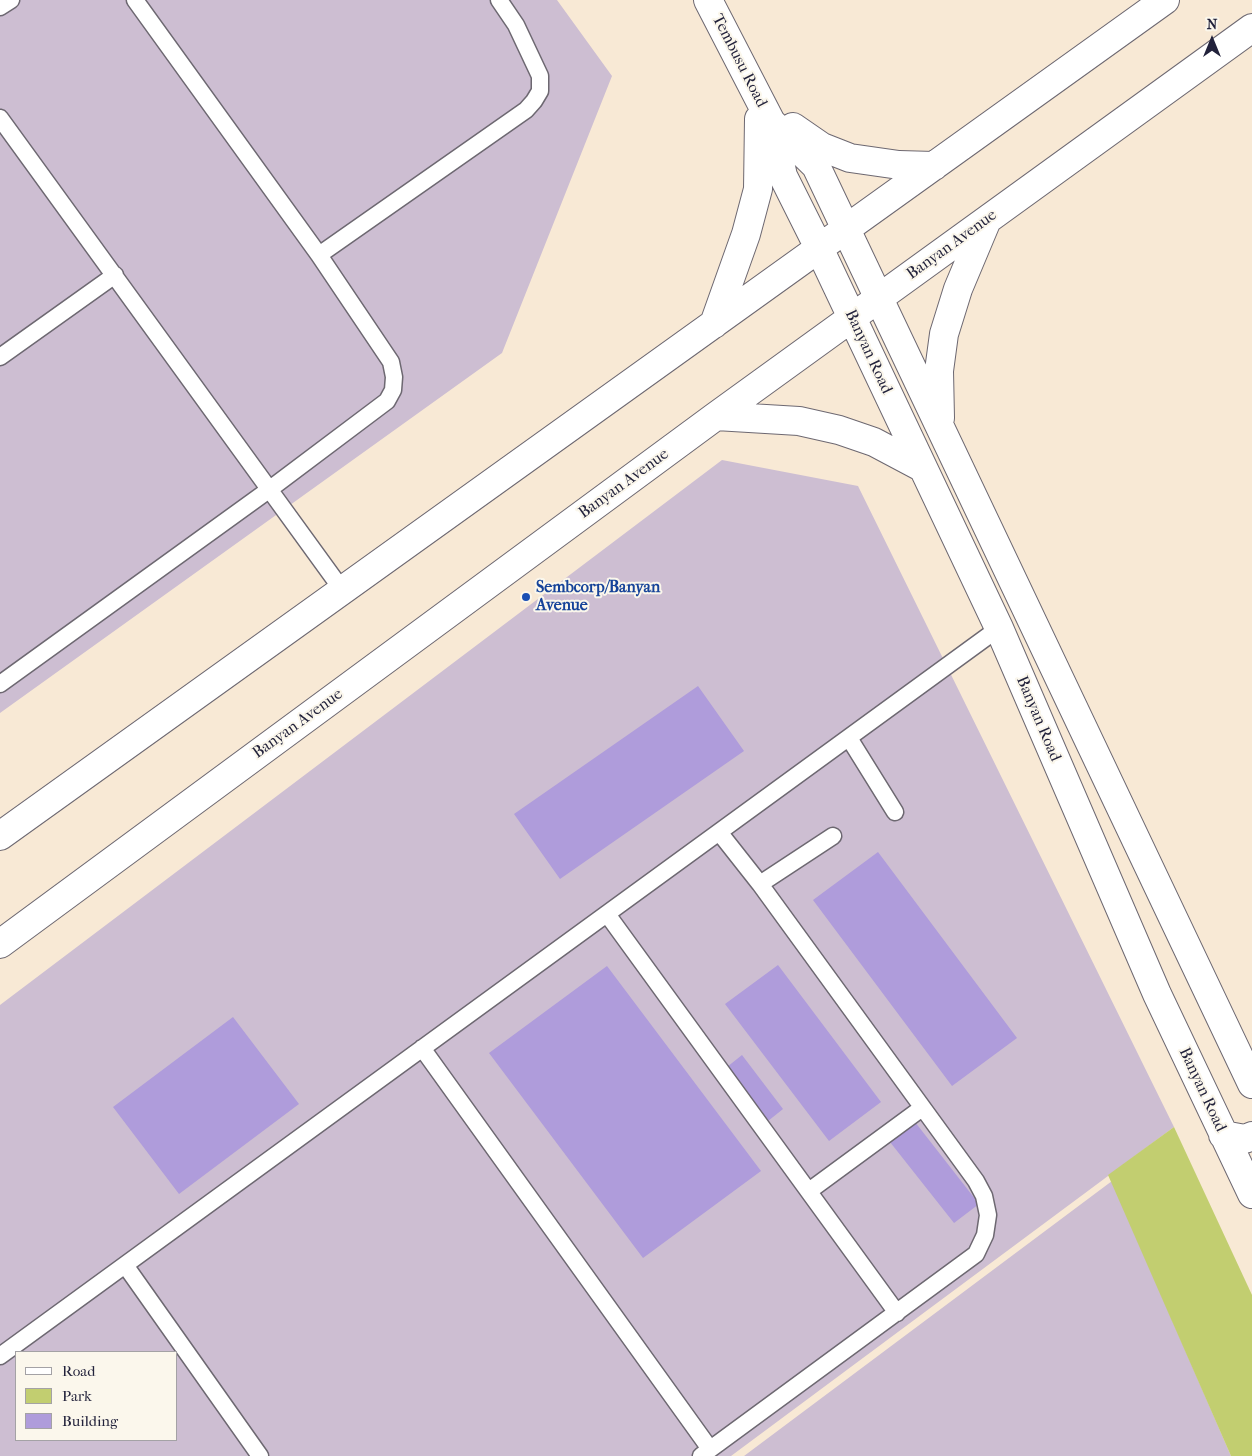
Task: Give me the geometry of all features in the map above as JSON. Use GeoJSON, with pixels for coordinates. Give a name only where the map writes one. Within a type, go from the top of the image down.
{"type":"FeatureCollection","features":[{"type":"Feature","properties":{"kind":"street","name":"Tembusu Road"},"geometry":{"type":"LineString","coordinates":[[708,0],[765,112],[783,176],[819,248]]}},
{"type":"Feature","properties":{"kind":"street"},"geometry":{"type":"LineString","coordinates":[[0,836],[344,591],[1165,0]]}},
{"type":"Feature","properties":{"kind":"street","name":"Banyan Avenue"},"geometry":{"type":"LineString","coordinates":[[0,944],[851,317],[1252,28]]}},
{"type":"Feature","properties":{"kind":"street","name":"Tembusu Road"},"geometry":{"type":"LineString","coordinates":[[765,112],[816,166],[845,229]]}},
{"type":"Feature","properties":{"kind":"street"},"geometry":{"type":"LineString","coordinates":[[714,324],[746,234],[758,190],[765,112],[822,147],[850,158],[899,165],[934,166]]}},
{"type":"Feature","properties":{"kind":"street"},"geometry":{"type":"LineString","coordinates":[[940,427],[939,371],[944,334],[958,288],[987,220]]}},
{"type":"Feature","properties":{"kind":"street","name":"Banyan Road"},"geometry":{"type":"LineString","coordinates":[[845,229],[1252,1084]]}},
{"type":"Feature","properties":{"kind":"street","name":"Banyan Road"},"geometry":{"type":"LineString","coordinates":[[819,248],[999,628],[1157,994],[1252,1194]]}},
{"type":"Feature","properties":{"kind":"street"},"geometry":{"type":"LineString","coordinates":[[716,416],[799,421],[839,430],[874,442],[923,468]]}},
{"type":"Feature","properties":{"kind":"street"},"geometry":{"type":"LineString","coordinates":[[1223,1135],[1245,1139],[1252,1136]]}},
{"type":"Feature","properties":{"kind":"lane"},"geometry":{"type":"LineString","coordinates":[[0,8],[10,0]]}},
{"type":"Feature","properties":{"kind":"lane"},"geometry":{"type":"LineString","coordinates":[[0,684],[270,490],[388,401],[393,390],[394,377],[391,362],[319,255],[135,0]]}},
{"type":"Feature","properties":{"kind":"lane"},"geometry":{"type":"LineString","coordinates":[[319,255],[526,110],[534,101],[540,91],[540,76],[516,25],[499,0]]}},
{"type":"Feature","properties":{"kind":"lane"},"geometry":{"type":"LineString","coordinates":[[0,118],[344,591]]}},
{"type":"Feature","properties":{"kind":"lane"},"geometry":{"type":"LineString","coordinates":[[0,357],[114,275]]}},
{"type":"Feature","properties":{"kind":"lane"},"geometry":{"type":"LineString","coordinates":[[0,1356],[999,628]]}},
{"type":"Feature","properties":{"kind":"lane"},"geometry":{"type":"LineString","coordinates":[[849,738],[895,812]]}},
{"type":"Feature","properties":{"kind":"lane"},"geometry":{"type":"LineString","coordinates":[[422,1048],[706,1453],[976,1254],[986,1229],[988,1215],[984,1196],[976,1181],[760,884],[719,832]]}},
{"type":"Feature","properties":{"kind":"lane"},"geometry":{"type":"LineString","coordinates":[[760,884],[833,836]]}},
{"type":"Feature","properties":{"kind":"lane"},"geometry":{"type":"LineString","coordinates":[[607,914],[897,1313]]}},
{"type":"Feature","properties":{"kind":"lane"},"geometry":{"type":"LineString","coordinates":[[809,1191],[922,1108]]}},
{"type":"Feature","properties":{"kind":"lane"},"geometry":{"type":"LineString","coordinates":[[125,1265],[260,1456]]}},
{"type":"Feature","properties":{"kind":"shaded area"},"geometry":{"type":"Polygon","coordinates":[[[0,0],[557,0],[612,76],[502,353],[0,713],[0,0]]]}},
{"type":"Feature","properties":{"kind":"shaded area"},"geometry":{"type":"Polygon","coordinates":[[[722,460],[858,486],[1174,1127],[731,1456],[0,1456],[0,1005],[722,460]]]}},
{"type":"Feature","properties":{"kind":"shaded area"},"geometry":{"type":"Polygon","coordinates":[[[1112,1181],[1231,1456],[744,1456],[1112,1181]]]}},
{"type":"Feature","properties":{"kind":"green space"},"geometry":{"type":"Polygon","coordinates":[[[1174,1127],[1252,1295],[1252,1456],[1231,1456],[1108,1175],[1174,1127]]]}},
{"type":"Feature","properties":{"kind":"building"},"geometry":{"type":"Polygon","coordinates":[[[698,686],[744,751],[560,879],[514,814],[698,686]]]}},
{"type":"Feature","properties":{"kind":"building"},"geometry":{"type":"Polygon","coordinates":[[[878,852],[1017,1038],[952,1086],[813,900],[878,852]]]}},
{"type":"Feature","properties":{"kind":"building"},"geometry":{"type":"Polygon","coordinates":[[[778,965],[881,1102],[829,1141],[725,1004],[778,965]]]}},
{"type":"Feature","properties":{"kind":"building"},"geometry":{"type":"Polygon","coordinates":[[[607,966],[761,1171],[643,1258],[489,1053],[607,966]]]}},
{"type":"Feature","properties":{"kind":"building"},"geometry":{"type":"Polygon","coordinates":[[[233,1017],[299,1104],[179,1194],[113,1107],[233,1017]]]}},
{"type":"Feature","properties":{"kind":"building"},"geometry":{"type":"Polygon","coordinates":[[[742,1055],[783,1109],[768,1121],[727,1067],[742,1055]]]}},
{"type":"Feature","properties":{"kind":"building"},"geometry":{"type":"Polygon","coordinates":[[[915,1122],[979,1204],[954,1223],[890,1142],[915,1122]]]}},
{"type":"Feature","properties":{"kind":"place","name":"Sembcorp/Banyan Avenue"},"geometry":{"type":"Point","coordinates":[526,597]}}]}
